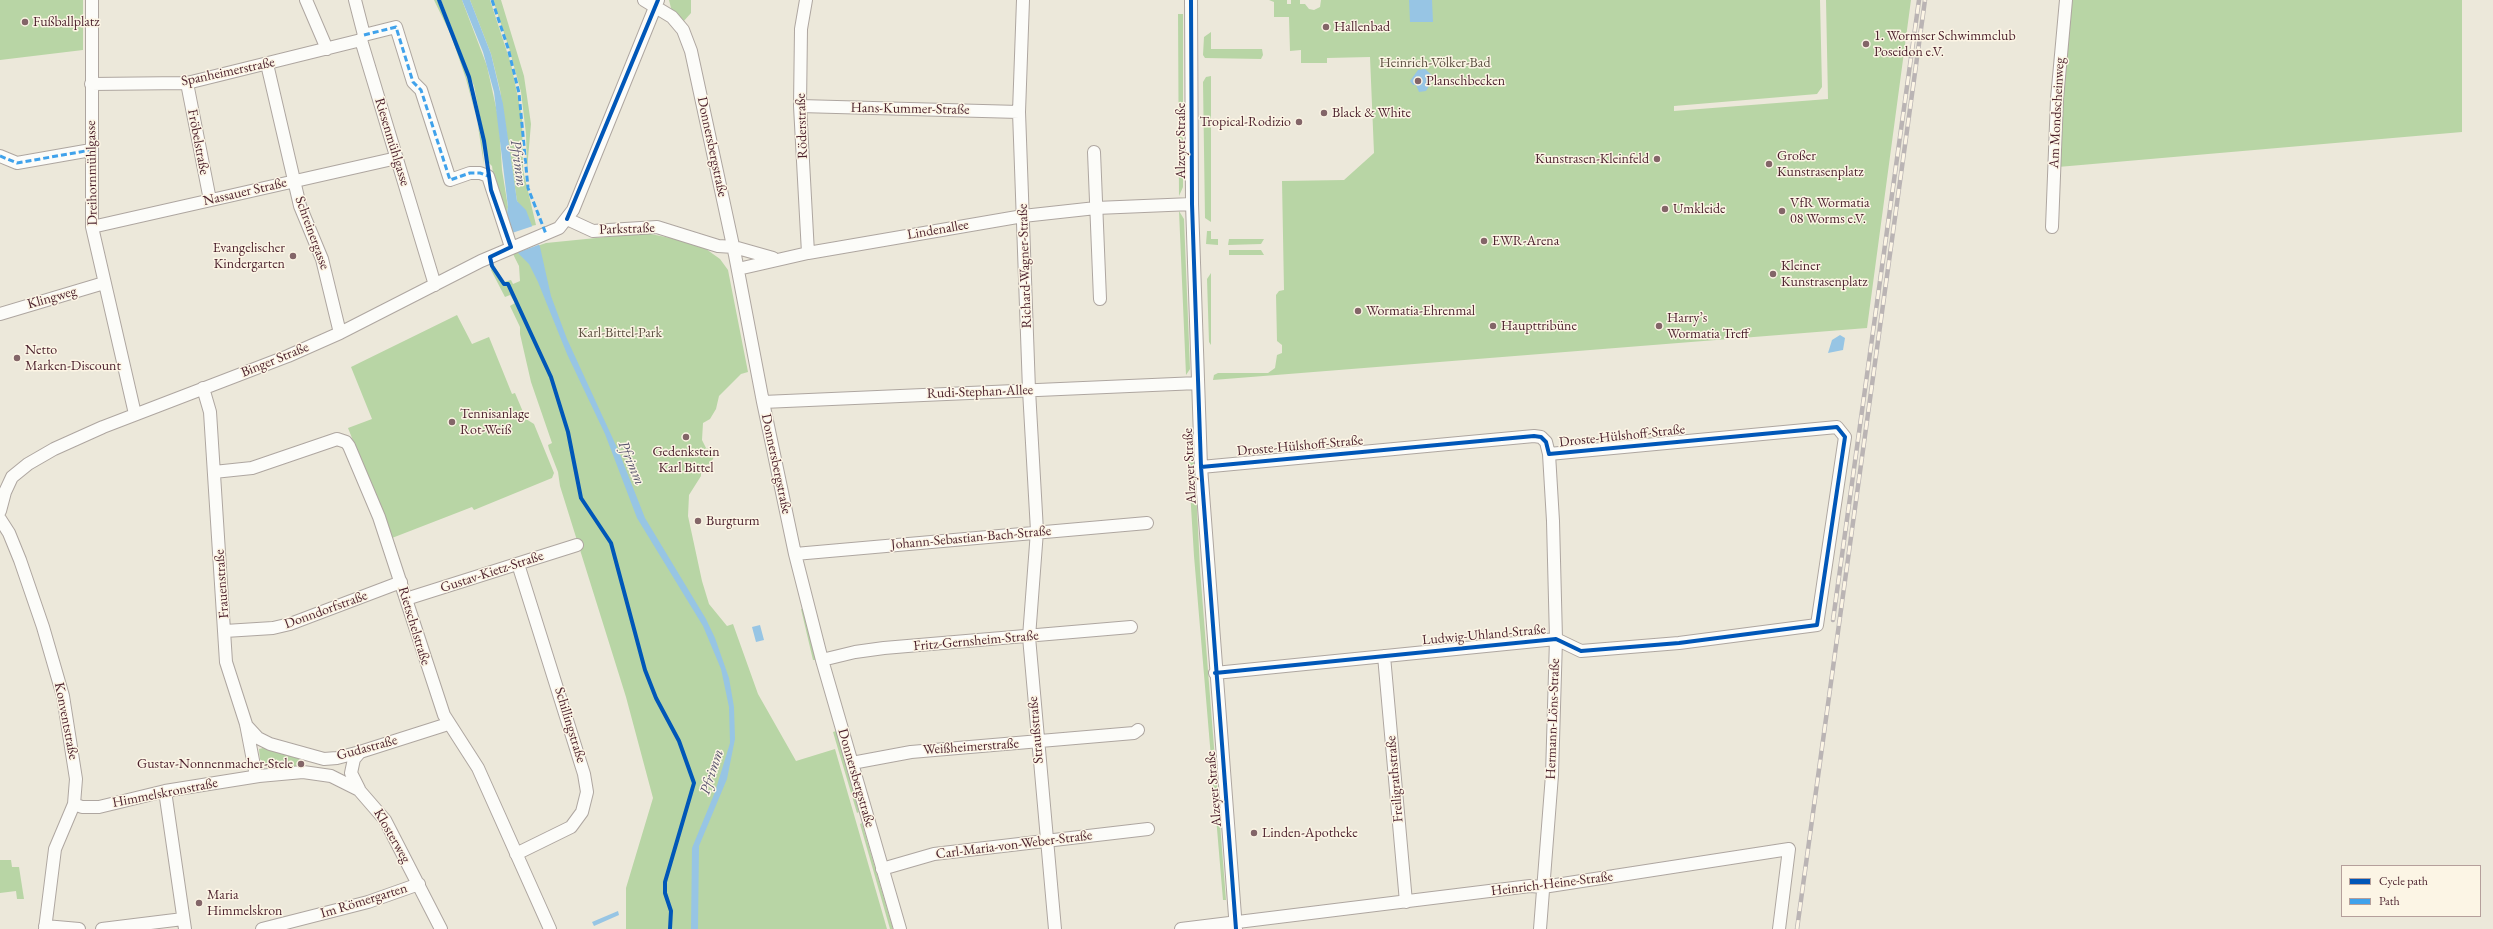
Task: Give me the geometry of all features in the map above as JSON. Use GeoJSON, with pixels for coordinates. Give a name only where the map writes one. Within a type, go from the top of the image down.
{"type":"FeatureCollection","features":[{"type":"Feature","properties":{"kind":"street","name":"Dreihornmühlgasse"},"geometry":{"type":"LineString","coordinates":[[92,0],[92,227],[135,414]]}},
{"type":"Feature","properties":{"kind":"street"},"geometry":{"type":"LineString","coordinates":[[306,0],[327,48]]}},
{"type":"Feature","properties":{"kind":"street","name":"Riesenmühlgasse"},"geometry":{"type":"LineString","coordinates":[[354,0],[363,38],[397,158],[435,285]]}},
{"type":"Feature","properties":{"kind":"street","name":"Donnersbergstraße"},"geometry":{"type":"LineString","coordinates":[[644,0],[657,3],[672,17],[687,38],[734,247],[763,402],[795,554],[822,660],[900,929]]}},
{"type":"Feature","properties":{"kind":"street","name":"Röderstraße"},"geometry":{"type":"LineString","coordinates":[[806,0],[801,29],[800,106],[808,253]]}},
{"type":"Feature","properties":{"kind":"street","name":"Richard-Wagner-Straße"},"geometry":{"type":"LineString","coordinates":[[1022,0],[1019,112],[1037,532]]}},
{"type":"Feature","properties":{"kind":"street","name":"Alzeyer Straße"},"geometry":{"type":"LineString","coordinates":[[1192,0],[1192,204],[1201,467],[1215,673],[1235,926]]}},
{"type":"Feature","properties":{"kind":"street","name":"Am Mondscheinweg"},"geometry":{"type":"LineString","coordinates":[[2052,227],[2057,99],[2066,0]]}},
{"type":"Feature","properties":{"kind":"street"},"geometry":{"type":"LineString","coordinates":[[567,219],[657,3]]}},
{"type":"Feature","properties":{"kind":"street","name":"Spanheimerstraße"},"geometry":{"type":"LineString","coordinates":[[92,84],[187,83],[327,48],[396,27],[412,82],[421,90],[450,180],[470,173],[480,173],[488,176],[491,190],[512,246]]}},
{"type":"Feature","properties":{"kind":"street","name":"Schreinergasse"},"geometry":{"type":"LineString","coordinates":[[267,64],[294,181],[304,217],[324,265],[340,333]]}},
{"type":"Feature","properties":{"kind":"street","name":"Fröbelstraße"},"geometry":{"type":"LineString","coordinates":[[187,83],[210,200]]}},
{"type":"Feature","properties":{"kind":"street","name":"Hans-Kummer-Straße"},"geometry":{"type":"LineString","coordinates":[[800,106],[1019,112]]}},
{"type":"Feature","properties":{"kind":"street"},"geometry":{"type":"LineString","coordinates":[[0,156],[17,163],[91,150]]}},
{"type":"Feature","properties":{"kind":"street"},"geometry":{"type":"LineString","coordinates":[[1094,152],[1100,299]]}},
{"type":"Feature","properties":{"kind":"street","name":"Nassauer Straße"},"geometry":{"type":"LineString","coordinates":[[92,227],[397,158]]}},
{"type":"Feature","properties":{"kind":"street","name":"Lindenallee"},"geometry":{"type":"LineString","coordinates":[[738,269],[808,253],[1023,216],[1096,208],[1192,204]]}},
{"type":"Feature","properties":{"kind":"street","name":"Binger Straße"},"geometry":{"type":"LineString","coordinates":[[0,511],[9,481],[28,464],[77,438],[340,333],[512,246],[554,231],[567,219]]}},
{"type":"Feature","properties":{"kind":"street","name":"Parkstraße"},"geometry":{"type":"LineString","coordinates":[[567,219],[592,230],[657,227],[718,246],[734,247]]}},
{"type":"Feature","properties":{"kind":"street","name":"Lindenallee"},"geometry":{"type":"LineString","coordinates":[[734,247],[765,257],[780,259]]}},
{"type":"Feature","properties":{"kind":"street","name":"Klingweg"},"geometry":{"type":"LineString","coordinates":[[0,314],[104,283]]}},
{"type":"Feature","properties":{"kind":"street","name":"Rudi-Stephan-Allee"},"geometry":{"type":"LineString","coordinates":[[763,402],[1198,383]]}},
{"type":"Feature","properties":{"kind":"street","name":"Frauenstraße"},"geometry":{"type":"LineString","coordinates":[[204,388],[210,412],[226,662],[246,724],[256,776]]}},
{"type":"Feature","properties":{"kind":"street","name":"Droste-Hülshoff-Straße"},"geometry":{"type":"LineString","coordinates":[[1201,467],[1534,436],[1546,442],[1548,454],[1836,426],[1844,434],[1845,442],[1828,548]]}},
{"type":"Feature","properties":{"kind":"street","name":"Rietschelstraße"},"geometry":{"type":"LineString","coordinates":[[214,472],[252,468],[331,440],[337,439],[346,442],[379,517],[426,663],[448,724],[463,743],[478,768],[550,929]]}},
{"type":"Feature","properties":{"kind":"street","name":"Hermann-Löns-Straße"},"geometry":{"type":"LineString","coordinates":[[1540,929],[1552,775],[1556,639],[1553,521],[1548,454]]}},
{"type":"Feature","properties":{"kind":"street","name":"Konventstraße"},"geometry":{"type":"LineString","coordinates":[[0,520],[10,533],[44,627],[63,696],[76,775],[74,804],[54,849],[45,928]]}},
{"type":"Feature","properties":{"kind":"street","name":"Johann-Sebastian-Bach-Straße"},"geometry":{"type":"LineString","coordinates":[[795,554],[1147,523]]}},
{"type":"Feature","properties":{"kind":"street","name":"Straußstraße"},"geometry":{"type":"LineString","coordinates":[[1037,532],[1029,637],[1037,742],[1055,929]]}},
{"type":"Feature","properties":{"kind":"street","name":"Gustav-Kietz-Straße"},"geometry":{"type":"LineString","coordinates":[[406,599],[577,545]]}},
{"type":"Feature","properties":{"kind":"street","name":"Ludwig-Uhland-Straße"},"geometry":{"type":"LineString","coordinates":[[1215,673],[1556,639],[1580,652],[1679,643],[1817,626],[1828,548]]}},
{"type":"Feature","properties":{"kind":"street","name":"Schillingstraße"},"geometry":{"type":"LineString","coordinates":[[516,854],[571,828],[582,812],[587,792],[584,774],[518,564]]}},
{"type":"Feature","properties":{"kind":"street","name":"Donndorfstraße"},"geometry":{"type":"LineString","coordinates":[[225,631],[273,628],[290,624],[401,582]]}},
{"type":"Feature","properties":{"kind":"street","name":"Fritz-Gernsheim-Straße"},"geometry":{"type":"LineString","coordinates":[[822,660],[855,652],[884,648],[1029,637],[1131,627]]}},
{"type":"Feature","properties":{"kind":"street","name":"Freiligrathstraße"},"geometry":{"type":"LineString","coordinates":[[1384,656],[1406,902]]}},
{"type":"Feature","properties":{"kind":"street","name":"Gudastraße"},"geometry":{"type":"LineString","coordinates":[[246,724],[252,733],[270,744],[309,756],[337,758],[448,724]]}},
{"type":"Feature","properties":{"kind":"street","name":"Weißheimerstraße"},"geometry":{"type":"LineString","coordinates":[[852,763],[911,752],[1134,733],[1138,730]]}},
{"type":"Feature","properties":{"kind":"street","name":"Klosterweg"},"geometry":{"type":"LineString","coordinates":[[359,790],[352,773],[354,759],[360,752]]}},
{"type":"Feature","properties":{"kind":"street","name":"Klosterweg"},"geometry":{"type":"LineString","coordinates":[[256,776],[318,773],[343,780],[359,790],[385,820],[441,929]]}},
{"type":"Feature","properties":{"kind":"street","name":"Himmelskronstraße"},"geometry":{"type":"LineString","coordinates":[[74,804],[82,807],[99,807],[165,791],[256,776]]}},
{"type":"Feature","properties":{"kind":"street"},"geometry":{"type":"LineString","coordinates":[[102,929],[184,924],[165,791]]}},
{"type":"Feature","properties":{"kind":"street","name":"Carl-Maria-von-Weber-Straße"},"geometry":{"type":"LineString","coordinates":[[882,869],[934,854],[1148,829]]}},
{"type":"Feature","properties":{"kind":"street","name":"Heinrich-Heine-Straße"},"geometry":{"type":"LineString","coordinates":[[1181,929],[1235,926],[1530,886],[1543,888],[1789,849],[1779,929]]}},
{"type":"Feature","properties":{"kind":"street","name":"Im Römergarten"},"geometry":{"type":"LineString","coordinates":[[262,929],[300,925],[419,884]]}},
{"type":"Feature","properties":{"kind":"street"},"geometry":{"type":"LineString","coordinates":[[45,928],[79,929]]}},
{"type":"Feature","properties":{"kind":"green space"},"geometry":{"type":"Polygon","coordinates":[[[0,0],[83,0],[83,50],[0,60],[0,0]]]}},
{"type":"Feature","properties":{"kind":"green space"},"geometry":{"type":"Polygon","coordinates":[[[434,0],[437,0],[454,38],[467,78],[476,115],[451,35],[434,0]]]}},
{"type":"Feature","properties":{"kind":"green space"},"geometry":{"type":"Polygon","coordinates":[[[441,0],[462,0],[487,66],[499,121],[502,170],[508,207],[506,219],[495,188],[492,166],[489,163],[474,86],[441,0]]]}},
{"type":"Feature","properties":{"kind":"green space"},"geometry":{"type":"Polygon","coordinates":[[[470,0],[490,0],[511,64],[522,117],[523,170],[536,225],[531,226],[517,201],[500,90],[491,54],[470,0]]]}},
{"type":"Feature","properties":{"kind":"green space"},"geometry":{"type":"Polygon","coordinates":[[[493,0],[501,0],[524,76],[531,124],[527,170],[526,134],[521,92],[509,48],[493,0]]]}},
{"type":"Feature","properties":{"kind":"green space"},"geometry":{"type":"Polygon","coordinates":[[[669,0],[691,0],[691,13],[683,22],[672,12],[669,0]]]}},
{"type":"Feature","properties":{"kind":"green space","name":"Heinrich-Völker-Bad"},"geometry":{"type":"Polygon","coordinates":[[[1269,0],[1287,0],[1287,4],[1291,4],[1291,0],[1300,0],[1300,4],[1305,4],[1309,9],[1314,10],[1320,7],[1321,0],[1820,0],[1822,87],[1817,94],[1674,106],[1674,111],[1828,99],[1826,0],[1911,0],[1867,328],[1213,380],[1214,375],[1218,373],[1268,373],[1275,368],[1277,355],[1282,353],[1282,345],[1277,341],[1276,295],[1279,291],[1284,290],[1282,181],[1344,180],[1374,153],[1370,57],[1327,58],[1327,63],[1301,63],[1301,50],[1290,51],[1289,17],[1274,17],[1274,2],[1269,0]]]}},
{"type":"Feature","properties":{"kind":"green space"},"geometry":{"type":"Polygon","coordinates":[[[2069,0],[2462,0],[2462,132],[2058,167],[2069,0]]]}},
{"type":"Feature","properties":{"kind":"green space"},"geometry":{"type":"Polygon","coordinates":[[[1178,14],[1183,14],[1183,187],[1179,196],[1178,14]]]}},
{"type":"Feature","properties":{"kind":"green space"},"geometry":{"type":"Polygon","coordinates":[[[1211,32],[1211,49],[1262,49],[1263,55],[1261,59],[1205,58],[1203,55],[1204,37],[1211,32]]]}},
{"type":"Feature","properties":{"kind":"green space"},"geometry":{"type":"Polygon","coordinates":[[[1211,76],[1211,222],[1205,218],[1203,82],[1206,77],[1211,76]]]}},
{"type":"Feature","properties":{"kind":"green space"},"geometry":{"type":"Polygon","coordinates":[[[477,122],[482,142],[484,165],[477,122]]]}},
{"type":"Feature","properties":{"kind":"green space"},"geometry":{"type":"Polygon","coordinates":[[[1179,211],[1184,219],[1190,369],[1186,375],[1179,211]]]}},
{"type":"Feature","properties":{"kind":"green space"},"geometry":{"type":"Polygon","coordinates":[[[1207,231],[1211,231],[1211,239],[1218,239],[1218,245],[1206,244],[1207,231]]]}},
{"type":"Feature","properties":{"kind":"green space","name":"Karl-Bittel-Park"},"geometry":{"type":"Polygon","coordinates":[[[646,233],[690,242],[706,249],[720,259],[728,270],[748,372],[741,374],[719,396],[716,409],[710,419],[703,423],[702,440],[706,448],[715,451],[713,459],[707,467],[701,471],[701,476],[689,495],[688,516],[702,581],[709,604],[727,626],[733,624],[758,694],[796,761],[835,749],[887,929],[626,929],[626,888],[653,798],[626,697],[560,486],[558,472],[549,449],[548,445],[552,443],[531,382],[520,334],[520,327],[510,306],[515,303],[510,295],[505,297],[491,270],[493,264],[504,282],[511,280],[513,284],[520,281],[519,266],[513,254],[546,243],[646,233]]]}},
{"type":"Feature","properties":{"kind":"green space"},"geometry":{"type":"Polygon","coordinates":[[[1229,239],[1264,239],[1261,244],[1228,245],[1229,239]]]}},
{"type":"Feature","properties":{"kind":"green space"},"geometry":{"type":"Polygon","coordinates":[[[1229,250],[1261,250],[1264,255],[1229,255],[1229,250]]]}},
{"type":"Feature","properties":{"kind":"green space"},"geometry":{"type":"Polygon","coordinates":[[[1211,273],[1211,345],[1209,342],[1207,279],[1211,273]]]}},
{"type":"Feature","properties":{"kind":"green space","name":"Tennisanlage Rot-Weiß"},"geometry":{"type":"Polygon","coordinates":[[[457,315],[472,344],[489,337],[512,394],[515,393],[526,419],[534,424],[554,473],[552,478],[474,510],[472,507],[392,538],[348,428],[372,419],[351,367],[457,315]]]}},
{"type":"Feature","properties":{"kind":"green space"},"geometry":{"type":"Polygon","coordinates":[[[1193,439],[1195,482],[1190,483],[1188,440],[1193,439]]]}},
{"type":"Feature","properties":{"kind":"green space"},"geometry":{"type":"Polygon","coordinates":[[[1196,489],[1200,569],[1226,900],[1223,900],[1194,556],[1190,490],[1196,489]]]}},
{"type":"Feature","properties":{"kind":"green space"},"geometry":{"type":"Polygon","coordinates":[[[801,609],[803,609],[816,660],[813,660],[801,609]]]}},
{"type":"Feature","properties":{"kind":"green space"},"geometry":{"type":"Polygon","coordinates":[[[836,731],[859,812],[857,813],[833,732],[836,731]]]}},
{"type":"Feature","properties":{"kind":"green space"},"geometry":{"type":"Polygon","coordinates":[[[263,748],[303,760],[302,766],[270,769],[265,766],[260,759],[259,749],[263,748]]]}},
{"type":"Feature","properties":{"kind":"green space"},"geometry":{"type":"Polygon","coordinates":[[[862,823],[893,929],[890,929],[860,824],[862,823]]]}},
{"type":"Feature","properties":{"kind":"green space"},"geometry":{"type":"Polygon","coordinates":[[[0,860],[11,860],[12,867],[19,867],[24,899],[17,899],[16,891],[0,893],[0,860]]]}},
{"type":"Feature","properties":{"kind":"water"},"geometry":{"type":"Polygon","coordinates":[[[462,0],[470,0],[491,54],[503,104],[517,201],[526,210],[540,247],[551,296],[567,339],[619,452],[645,518],[706,619],[715,638],[729,678],[734,707],[735,739],[727,779],[699,846],[698,929],[691,929],[692,848],[715,792],[730,743],[729,707],[721,669],[703,626],[637,518],[605,434],[567,354],[538,282],[529,264],[518,253],[506,219],[508,207],[494,92],[483,52],[462,0]]]}},
{"type":"Feature","properties":{"kind":"water"},"geometry":{"type":"Polygon","coordinates":[[[1409,0],[1432,0],[1433,22],[1410,22],[1409,0]]]}},
{"type":"Feature","properties":{"kind":"water","name":"Planschbecken"},"geometry":{"type":"Polygon","coordinates":[[[1425,69],[1434,77],[1432,80],[1426,81],[1429,86],[1426,91],[1419,92],[1416,85],[1413,85],[1410,81],[1418,70],[1425,69]]]}},
{"type":"Feature","properties":{"kind":"water"},"geometry":{"type":"Polygon","coordinates":[[[1840,335],[1845,338],[1843,350],[1828,353],[1832,340],[1840,335]]]}},
{"type":"Feature","properties":{"kind":"water"},"geometry":{"type":"Polygon","coordinates":[[[760,625],[764,640],[756,642],[752,627],[760,625]]]}},
{"type":"Feature","properties":{"kind":"water"},"geometry":{"type":"Polygon","coordinates":[[[618,911],[619,915],[594,926],[592,922],[618,911]]]}},
{"type":"Feature","properties":{"kind":"pier"},"geometry":{"type":"Polygon","coordinates":[[[533,226],[541,244],[516,253],[509,234],[533,226]]]}},
{"type":"Feature","properties":{"kind":"railway"},"geometry":{"type":"LineString","coordinates":[[1833,620],[1919,0]]}},
{"type":"Feature","properties":{"kind":"railway"},"geometry":{"type":"LineString","coordinates":[[1797,929],[1925,0]]}},
{"type":"Feature","properties":{"kind":"marked path"},"geometry":{"type":"LineString","coordinates":[[492,0],[508,48],[519,93],[528,188],[546,234]]}},
{"type":"Feature","properties":{"kind":"marked path"},"geometry":{"type":"LineString","coordinates":[[364,35],[396,27],[413,82],[421,90],[450,180],[470,173],[480,173],[488,176]]}},
{"type":"Feature","properties":{"kind":"marked path"},"geometry":{"type":"LineString","coordinates":[[0,156],[17,163],[91,150]]}},
{"type":"Feature","properties":{"kind":"cycle path"},"geometry":{"type":"LineString","coordinates":[[439,0],[469,77],[484,141],[491,190],[511,247],[490,257],[492,266],[504,284],[508,284],[551,377],[568,432],[581,498],[611,543],[645,670],[656,698],[679,741],[694,783],[665,882],[665,893],[671,911],[670,929]]}},
{"type":"Feature","properties":{"kind":"cycle path"},"geometry":{"type":"LineString","coordinates":[[567,219],[658,0]]}},
{"type":"Feature","properties":{"kind":"cycle path"},"geometry":{"type":"LineString","coordinates":[[1191,0],[1192,204],[1201,467],[1236,929]]}},
{"type":"Feature","properties":{"kind":"cycle path"},"geometry":{"type":"LineString","coordinates":[[1201,467],[1534,436],[1541,437],[1546,442],[1549,454],[1837,427],[1845,437],[1817,625],[1679,643],[1581,651],[1556,639],[1215,673]]}},
{"type":"Feature","properties":{"kind":"place","name":"Fußballplatz"},"geometry":{"type":"Point","coordinates":[25,22]}},
{"type":"Feature","properties":{"kind":"place","name":"Hallenbad"},"geometry":{"type":"Point","coordinates":[1326,27]}},
{"type":"Feature","properties":{"kind":"place","name":"1. Wormser Schwimmclub Poseidon e.V."},"geometry":{"type":"Point","coordinates":[1866,44]}},
{"type":"Feature","properties":{"kind":"place","name":"Planschbecken"},"geometry":{"type":"Point","coordinates":[1418,81]}},
{"type":"Feature","properties":{"kind":"place","name":"Black & White"},"geometry":{"type":"Point","coordinates":[1324,113]}},
{"type":"Feature","properties":{"kind":"place","name":"Tropical-Rodizio"},"geometry":{"type":"Point","coordinates":[1299,122]}},
{"type":"Feature","properties":{"kind":"place","name":"Kunstrasen-Kleinfeld"},"geometry":{"type":"Point","coordinates":[1657,159]}},
{"type":"Feature","properties":{"kind":"place","name":"Großer Kunstrasenplatz"},"geometry":{"type":"Point","coordinates":[1769,164]}},
{"type":"Feature","properties":{"kind":"place","name":"Umkleide"},"geometry":{"type":"Point","coordinates":[1665,209]}},
{"type":"Feature","properties":{"kind":"place","name":"VfR Wormatia 08 Worms e.V."},"geometry":{"type":"Point","coordinates":[1782,211]}},
{"type":"Feature","properties":{"kind":"place","name":"EWR-Arena"},"geometry":{"type":"Point","coordinates":[1484,241]}},
{"type":"Feature","properties":{"kind":"place","name":"Evangelischer Kindergarten"},"geometry":{"type":"Point","coordinates":[293,256]}},
{"type":"Feature","properties":{"kind":"place","name":"Kleiner Kunstrasenplatz"},"geometry":{"type":"Point","coordinates":[1773,274]}},
{"type":"Feature","properties":{"kind":"place","name":"Wormatia-Ehrenmal"},"geometry":{"type":"Point","coordinates":[1358,311]}},
{"type":"Feature","properties":{"kind":"place","name":"Haupttribüne"},"geometry":{"type":"Point","coordinates":[1493,326]}},
{"type":"Feature","properties":{"kind":"place","name":"Harry’s Wormatia Treff"},"geometry":{"type":"Point","coordinates":[1659,326]}},
{"type":"Feature","properties":{"kind":"place","name":"Netto Marken-Discount"},"geometry":{"type":"Point","coordinates":[17,358]}},
{"type":"Feature","properties":{"kind":"place","name":"Tennisanlage Rot-Weiß"},"geometry":{"type":"Point","coordinates":[452,422]}},
{"type":"Feature","properties":{"kind":"place","name":"Gedenkstein Karl Bittel"},"geometry":{"type":"Point","coordinates":[686,437]}},
{"type":"Feature","properties":{"kind":"place","name":"Burgturm"},"geometry":{"type":"Point","coordinates":[698,521]}},
{"type":"Feature","properties":{"kind":"place","name":"Gustav-Nonnenmacher-Stele"},"geometry":{"type":"Point","coordinates":[301,764]}},
{"type":"Feature","properties":{"kind":"place","name":"Linden-Apotheke"},"geometry":{"type":"Point","coordinates":[1254,833]}},
{"type":"Feature","properties":{"kind":"place","name":"Maria Himmelskron"},"geometry":{"type":"Point","coordinates":[199,903]}},
{"type":"Feature","properties":{"kind":"water label","name":"Pfrimm"},"geometry":{"type":"Point","coordinates":[518,163]}},
{"type":"Feature","properties":{"kind":"water label","name":"Pfrimm"},"geometry":{"type":"Point","coordinates":[631,463]}},
{"type":"Feature","properties":{"kind":"water label","name":"Pfrimm"},"geometry":{"type":"Point","coordinates":[712,772]}}]}
